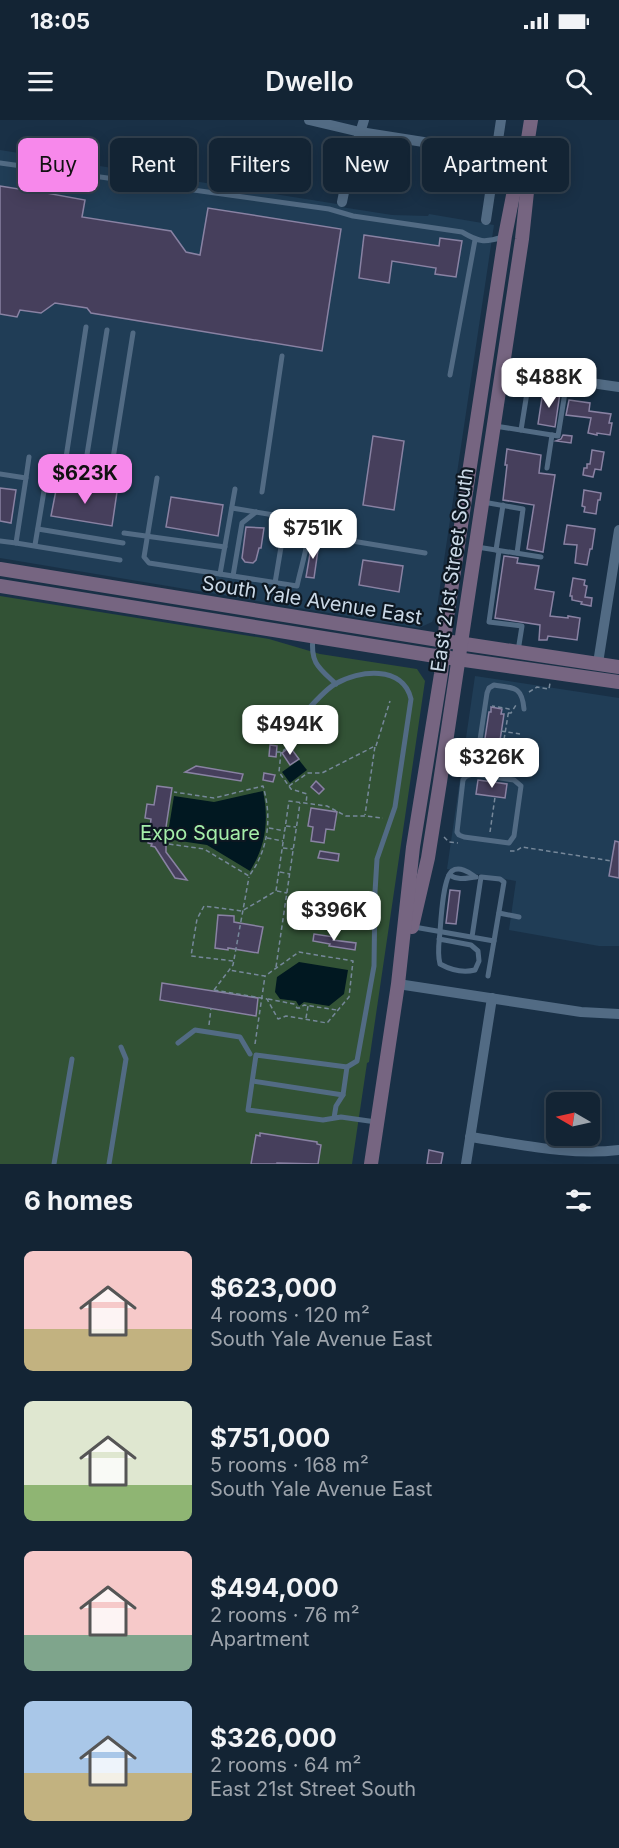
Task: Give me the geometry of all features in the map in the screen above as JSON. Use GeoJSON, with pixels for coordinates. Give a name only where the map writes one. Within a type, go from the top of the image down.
{"type":"FeatureCollection","features":[{"type":"Feature","properties":{"kind":"main road","name":"East 21st Street South"},"geometry":{"type":"LineString","coordinates":[[528,138],[531,120]]}},
{"type":"Feature","properties":{"kind":"main road","name":"East 21st Street South"},"geometry":{"type":"LineString","coordinates":[[372,1164],[398,984],[414,847],[505,237],[514,192]]}},
{"type":"Feature","properties":{"kind":"main road","name":"East 21st Street South"},"geometry":{"type":"LineString","coordinates":[[398,984],[428,858],[522,239],[527,192]]}},
{"type":"Feature","properties":{"kind":"main road"},"geometry":{"type":"LineString","coordinates":[[505,237],[522,239]]}},
{"type":"Feature","properties":{"kind":"main road"},"geometry":{"type":"LineString","coordinates":[[485,376],[501,370]]}},
{"type":"Feature","properties":{"kind":"main road","name":"South Yale Avenue East"},"geometry":{"type":"LineString","coordinates":[[0,569],[619,667]]}},
{"type":"Feature","properties":{"kind":"main road","name":"South Yale Avenue East"},"geometry":{"type":"LineString","coordinates":[[0,586],[459,660],[619,682]]}},
{"type":"Feature","properties":{"kind":"main road"},"geometry":{"type":"LineString","coordinates":[[109,604],[112,587]]}},
{"type":"Feature","properties":{"kind":"street"},"geometry":{"type":"LineString","coordinates":[[309,120],[360,132],[422,142]]}},
{"type":"Feature","properties":{"kind":"street"},"geometry":{"type":"LineString","coordinates":[[342,202],[349,168],[364,120]]}},
{"type":"Feature","properties":{"kind":"street"},"geometry":{"type":"LineString","coordinates":[[498,138],[501,120]]}},
{"type":"Feature","properties":{"kind":"street"},"geometry":{"type":"LineString","coordinates":[[486,220],[490,192]]}},
{"type":"Feature","properties":{"kind":"street"},"geometry":{"type":"LineString","coordinates":[[501,370],[619,387]]}},
{"type":"Feature","properties":{"kind":"street"},"geometry":{"type":"LineString","coordinates":[[598,663],[619,530]]}},
{"type":"Feature","properties":{"kind":"street"},"geometry":{"type":"LineString","coordinates":[[398,984],[581,1012],[619,1014]]}},
{"type":"Feature","properties":{"kind":"street"},"geometry":{"type":"LineString","coordinates":[[466,1164],[492,998]]}},
{"type":"Feature","properties":{"kind":"street"},"geometry":{"type":"LineString","coordinates":[[470,1137],[560,1150],[585,1152],[619,1150]]}},
{"type":"Feature","properties":{"kind":"lane"},"geometry":{"type":"LineString","coordinates":[[0,163],[329,209],[353,216],[462,232],[475,240],[488,242],[505,237]]}},
{"type":"Feature","properties":{"kind":"lane"},"geometry":{"type":"LineString","coordinates":[[450,375],[475,240]]}},
{"type":"Feature","properties":{"kind":"lane"},"geometry":{"type":"LineString","coordinates":[[65,464],[86,327]]}},
{"type":"Feature","properties":{"kind":"lane"},"geometry":{"type":"LineString","coordinates":[[85,467],[106,330]]}},
{"type":"Feature","properties":{"kind":"lane"},"geometry":{"type":"LineString","coordinates":[[46,478],[103,487],[108,484],[114,472],[134,333]]}},
{"type":"Feature","properties":{"kind":"lane"},"geometry":{"type":"LineString","coordinates":[[262,492],[282,356]]}},
{"type":"Feature","properties":{"kind":"lane"},"geometry":{"type":"LineString","coordinates":[[521,430],[530,374]]}},
{"type":"Feature","properties":{"kind":"lane"},"geometry":{"type":"LineString","coordinates":[[546,468],[567,380]]}},
{"type":"Feature","properties":{"kind":"lane"},"geometry":{"type":"LineString","coordinates":[[493,425],[555,435]]}},
{"type":"Feature","properties":{"kind":"lane"},"geometry":{"type":"LineString","coordinates":[[16,543],[29,458]]}},
{"type":"Feature","properties":{"kind":"lane"},"geometry":{"type":"LineString","coordinates":[[35,545],[49,461]]}},
{"type":"Feature","properties":{"kind":"lane"},"geometry":{"type":"LineString","coordinates":[[0,474],[26,478]]}},
{"type":"Feature","properties":{"kind":"lane"},"geometry":{"type":"LineString","coordinates":[[157,478],[144,557],[147,562],[297,586],[303,568],[310,529],[308,515]]}},
{"type":"Feature","properties":{"kind":"lane"},"geometry":{"type":"LineString","coordinates":[[220,574],[235,489]]}},
{"type":"Feature","properties":{"kind":"lane"},"geometry":{"type":"LineString","coordinates":[[482,502],[523,509],[517,553]]}},
{"type":"Feature","properties":{"kind":"lane"},"geometry":{"type":"LineString","coordinates":[[503,506],[489,622],[522,627],[518,651]]}},
{"type":"Feature","properties":{"kind":"lane"},"geometry":{"type":"LineString","coordinates":[[231,508],[286,517],[329,513]]}},
{"type":"Feature","properties":{"kind":"lane"},"geometry":{"type":"LineString","coordinates":[[233,576],[242,523],[256,512]]}},
{"type":"Feature","properties":{"kind":"lane"},"geometry":{"type":"LineString","coordinates":[[275,583],[286,517]]}},
{"type":"Feature","properties":{"kind":"lane"},"geometry":{"type":"LineString","coordinates":[[38,529],[123,543]]}},
{"type":"Feature","properties":{"kind":"lane"},"geometry":{"type":"LineString","coordinates":[[124,533],[225,547]]}},
{"type":"Feature","properties":{"kind":"lane"},"geometry":{"type":"LineString","coordinates":[[0,541],[120,560]]}},
{"type":"Feature","properties":{"kind":"lane"},"geometry":{"type":"LineString","coordinates":[[352,541],[425,553]]}},
{"type":"Feature","properties":{"kind":"lane"},"geometry":{"type":"LineString","coordinates":[[475,547],[541,557]]}},
{"type":"Feature","properties":{"kind":"lane"},"geometry":{"type":"LineString","coordinates":[[314,637],[312,649],[315,664],[336,684]]}},
{"type":"Feature","properties":{"kind":"lane"},"geometry":{"type":"LineString","coordinates":[[281,736],[289,731],[336,684],[360,676],[381,673],[401,681],[409,691],[411,699],[394,807],[377,859],[374,966],[357,1060],[347,1067],[256,1055],[248,1110],[323,1120],[341,1117],[378,1123]]}},
{"type":"Feature","properties":{"kind":"lane"},"geometry":{"type":"LineString","coordinates":[[478,750],[489,688],[494,685],[517,688],[523,695],[524,709]]}},
{"type":"Feature","properties":{"kind":"lane"},"geometry":{"type":"LineString","coordinates":[[468,774],[514,780],[520,786],[513,839],[509,843],[489,841],[464,837],[457,832],[463,780],[468,774]]}},
{"type":"Feature","properties":{"kind":"lane"},"geometry":{"type":"LineString","coordinates":[[439,939],[471,945],[478,951],[475,970],[468,972],[440,964],[439,939],[446,885],[450,875],[466,879],[474,876],[500,879],[504,882],[488,976]]}},
{"type":"Feature","properties":{"kind":"lane"},"geometry":{"type":"LineString","coordinates":[[472,937],[481,877]]}},
{"type":"Feature","properties":{"kind":"lane"},"geometry":{"type":"LineString","coordinates":[[499,913],[519,917]]}},
{"type":"Feature","properties":{"kind":"lane"},"geometry":{"type":"LineString","coordinates":[[412,927],[494,941]]}},
{"type":"Feature","properties":{"kind":"lane"},"geometry":{"type":"LineString","coordinates":[[178,1043],[195,1030],[208,1032],[240,1037],[249,1054]]}},
{"type":"Feature","properties":{"kind":"lane"},"geometry":{"type":"LineString","coordinates":[[109,1164],[126,1059],[121,1047]]}},
{"type":"Feature","properties":{"kind":"lane"},"geometry":{"type":"LineString","coordinates":[[54,1164],[72,1059]]}},
{"type":"Feature","properties":{"kind":"lane"},"geometry":{"type":"LineString","coordinates":[[334,1118],[336,1106],[343,1095],[347,1067]]}},
{"type":"Feature","properties":{"kind":"lane"},"geometry":{"type":"LineString","coordinates":[[253,1081],[343,1095]]}},
{"type":"Feature","properties":{"kind":"path"},"geometry":{"type":"LineString","coordinates":[[508,713],[523,695],[534,687],[549,689],[551,679]]}},
{"type":"Feature","properties":{"kind":"path"},"geometry":{"type":"LineString","coordinates":[[365,816],[375,746],[390,701]]}},
{"type":"Feature","properties":{"kind":"path"},"geometry":{"type":"LineString","coordinates":[[478,750],[502,752],[508,709],[490,706],[490,712]]}},
{"type":"Feature","properties":{"kind":"path"},"geometry":{"type":"LineString","coordinates":[[501,731],[520,734]]}},
{"type":"Feature","properties":{"kind":"path"},"geometry":{"type":"LineString","coordinates":[[276,752],[281,752],[293,744]]}},
{"type":"Feature","properties":{"kind":"path"},"geometry":{"type":"LineString","coordinates":[[289,786],[308,773],[322,773],[375,746]]}},
{"type":"Feature","properties":{"kind":"path"},"geometry":{"type":"LineString","coordinates":[[281,752],[279,772],[291,789],[307,794],[306,804]]}},
{"type":"Feature","properties":{"kind":"path"},"geometry":{"type":"LineString","coordinates":[[174,792],[214,798],[263,786],[269,811],[267,838],[261,856],[249,876],[233,961],[214,991],[294,1004],[297,1008],[308,1006],[338,1010]]}},
{"type":"Feature","properties":{"kind":"path"},"geometry":{"type":"LineString","coordinates":[[489,841],[495,797]]}},
{"type":"Feature","properties":{"kind":"path"},"geometry":{"type":"LineString","coordinates":[[276,891],[289,801],[327,807],[346,816],[384,818]]}},
{"type":"Feature","properties":{"kind":"path"},"geometry":{"type":"LineString","coordinates":[[276,968],[300,803]]}},
{"type":"Feature","properties":{"kind":"path"},"geometry":{"type":"LineString","coordinates":[[285,826],[297,827]]}},
{"type":"Feature","properties":{"kind":"path"},"geometry":{"type":"LineString","coordinates":[[268,828],[285,831]]}},
{"type":"Feature","properties":{"kind":"path"},"geometry":{"type":"LineString","coordinates":[[443,832],[446,840],[459,843]]}},
{"type":"Feature","properties":{"kind":"path"},"geometry":{"type":"LineString","coordinates":[[267,838],[283,841]]}},
{"type":"Feature","properties":{"kind":"path"},"geometry":{"type":"LineString","coordinates":[[170,844],[204,849],[249,876]]}},
{"type":"Feature","properties":{"kind":"path"},"geometry":{"type":"LineString","coordinates":[[282,847],[294,849]]}},
{"type":"Feature","properties":{"kind":"path"},"geometry":{"type":"LineString","coordinates":[[510,851],[519,850],[522,847],[612,861]]}},
{"type":"Feature","properties":{"kind":"path"},"geometry":{"type":"LineString","coordinates":[[279,872],[290,874]]}},
{"type":"Feature","properties":{"kind":"path"},"geometry":{"type":"LineString","coordinates":[[233,961],[191,956],[197,919],[204,906],[242,911],[276,891],[287,893]]}},
{"type":"Feature","properties":{"kind":"path"},"geometry":{"type":"LineString","coordinates":[[229,970],[265,976],[299,952],[353,961],[349,997],[327,1023],[286,1016],[278,1019],[267,999]]}},
{"type":"Feature","properties":{"kind":"path"},"geometry":{"type":"LineString","coordinates":[[255,1044],[265,976]]}},
{"type":"Feature","properties":{"kind":"path"},"geometry":{"type":"LineString","coordinates":[[306,1019],[308,1006]]}},
{"type":"Feature","properties":{"kind":"path"},"geometry":{"type":"LineString","coordinates":[[208,1032],[211,1008]]}},
{"type":"Feature","properties":{"kind":"shaded area"},"geometry":{"type":"Polygon","coordinates":[[[0,150],[18,153],[18,192],[98,192],[98,166],[110,168],[110,192],[197,192],[197,182],[209,183],[209,192],[262,192],[392,215],[428,216],[429,214],[494,225],[436,614],[432,622],[419,628],[0,558],[0,150]]]}},
{"type":"Feature","properties":{"kind":"shaded area"},"geometry":{"type":"Polygon","coordinates":[[[475,676],[619,698],[619,946],[599,946],[509,930],[516,881],[447,869],[475,676]]]}},
{"type":"Feature","properties":{"kind":"shaded area"},"geometry":{"type":"Polygon","coordinates":[[[299,760],[307,770],[290,783],[282,772],[299,760]]]}},
{"type":"Feature","properties":{"kind":"shaded area"},"geometry":{"type":"Polygon","coordinates":[[[263,791],[266,812],[265,832],[260,852],[250,871],[207,845],[167,839],[174,796],[214,802],[263,791]]]}},
{"type":"Feature","properties":{"kind":"shaded area"},"geometry":{"type":"Polygon","coordinates":[[[299,962],[348,970],[344,994],[329,1006],[304,1002],[299,1006],[296,1001],[280,999],[275,992],[277,977],[299,962]]]}},
{"type":"Feature","properties":{"kind":"green space","name":"Expo Square"},"geometry":{"type":"Polygon","coordinates":[[[0,596],[269,639],[320,654],[417,669],[425,681],[352,1164],[0,1164],[0,596]]]}},
{"type":"Feature","properties":{"kind":"building"},"geometry":{"type":"Polygon","coordinates":[[[0,186],[18,189],[18,192],[46,192],[85,200],[82,217],[171,231],[186,252],[200,255],[208,208],[341,229],[322,351],[91,313],[87,308],[55,303],[41,313],[20,310],[17,317],[0,314],[0,186]]]}},
{"type":"Feature","properties":{"kind":"building"},"geometry":{"type":"Polygon","coordinates":[[[364,235],[439,246],[440,238],[462,241],[456,277],[435,274],[436,268],[392,261],[389,283],[359,278],[364,235]]]}},
{"type":"Feature","properties":{"kind":"building"},"geometry":{"type":"Polygon","coordinates":[[[543,391],[560,393],[555,427],[538,424],[543,391]]]}},
{"type":"Feature","properties":{"kind":"building"},"geometry":{"type":"Polygon","coordinates":[[[569,400],[590,403],[589,411],[611,414],[610,435],[588,433],[591,418],[566,415],[569,400]]]}},
{"type":"Feature","properties":{"kind":"building"},"geometry":{"type":"Polygon","coordinates":[[[563,435],[572,436],[571,443],[556,441],[563,435]]]}},
{"type":"Feature","properties":{"kind":"building"},"geometry":{"type":"Polygon","coordinates":[[[373,436],[404,441],[394,510],[363,505],[373,436]]]}},
{"type":"Feature","properties":{"kind":"building"},"geometry":{"type":"Polygon","coordinates":[[[507,449],[541,455],[539,473],[555,475],[543,552],[527,549],[534,505],[503,500],[507,449]]]}},
{"type":"Feature","properties":{"kind":"building"},"geometry":{"type":"Polygon","coordinates":[[[592,450],[604,452],[601,470],[595,469],[593,477],[583,475],[584,468],[590,464],[592,450]]]}},
{"type":"Feature","properties":{"kind":"building"},"geometry":{"type":"Polygon","coordinates":[[[57,485],[117,492],[112,526],[51,516],[57,485]]]}},
{"type":"Feature","properties":{"kind":"building"},"geometry":{"type":"Polygon","coordinates":[[[0,488],[16,490],[11,523],[0,521],[0,488]]]}},
{"type":"Feature","properties":{"kind":"building"},"geometry":{"type":"Polygon","coordinates":[[[584,490],[601,493],[596,514],[584,512],[585,507],[582,506],[584,490]]]}},
{"type":"Feature","properties":{"kind":"building"},"geometry":{"type":"Polygon","coordinates":[[[171,497],[223,505],[218,536],[166,527],[171,497]]]}},
{"type":"Feature","properties":{"kind":"building"},"geometry":{"type":"Polygon","coordinates":[[[567,525],[595,529],[587,565],[575,563],[577,545],[564,544],[567,525]]]}},
{"type":"Feature","properties":{"kind":"building"},"geometry":{"type":"Polygon","coordinates":[[[246,527],[264,528],[261,548],[253,563],[245,562],[242,558],[246,527]]]}},
{"type":"Feature","properties":{"kind":"building"},"geometry":{"type":"Polygon","coordinates":[[[312,542],[319,543],[314,578],[306,577],[312,542]]]}},
{"type":"Feature","properties":{"kind":"building"},"geometry":{"type":"Polygon","coordinates":[[[504,556],[518,558],[517,563],[539,566],[535,589],[554,592],[550,616],[580,618],[577,640],[548,636],[547,640],[539,640],[540,625],[495,618],[504,556]]]}},
{"type":"Feature","properties":{"kind":"building"},"geometry":{"type":"Polygon","coordinates":[[[363,560],[403,566],[399,592],[359,585],[363,560]]]}},
{"type":"Feature","properties":{"kind":"building"},"geometry":{"type":"Polygon","coordinates":[[[573,578],[585,580],[584,585],[587,586],[585,597],[592,598],[591,606],[572,600],[570,596],[573,578]]]}},
{"type":"Feature","properties":{"kind":"building"},"geometry":{"type":"Polygon","coordinates":[[[491,707],[502,709],[501,714],[504,714],[499,747],[496,749],[486,748],[484,745],[491,707]]]}},
{"type":"Feature","properties":{"kind":"building"},"geometry":{"type":"Polygon","coordinates":[[[270,745],[277,746],[276,757],[269,756],[270,745]]]}},
{"type":"Feature","properties":{"kind":"building"},"geometry":{"type":"Polygon","coordinates":[[[290,747],[299,759],[290,765],[282,753],[290,747]]]}},
{"type":"Feature","properties":{"kind":"building"},"geometry":{"type":"Polygon","coordinates":[[[196,766],[243,774],[241,781],[185,772],[196,766]]]}},
{"type":"Feature","properties":{"kind":"building"},"geometry":{"type":"Polygon","coordinates":[[[264,773],[275,775],[273,782],[263,780],[264,773]]]}},
{"type":"Feature","properties":{"kind":"building"},"geometry":{"type":"Polygon","coordinates":[[[478,780],[507,784],[505,798],[476,794],[478,780]]]}},
{"type":"Feature","properties":{"kind":"building"},"geometry":{"type":"Polygon","coordinates":[[[316,781],[324,789],[319,794],[311,787],[316,781]]]}},
{"type":"Feature","properties":{"kind":"building"},"geometry":{"type":"Polygon","coordinates":[[[157,786],[172,788],[164,840],[166,840],[166,852],[187,880],[175,878],[155,847],[148,843],[151,819],[145,818],[147,804],[154,805],[157,786]]]}},
{"type":"Feature","properties":{"kind":"building"},"geometry":{"type":"Polygon","coordinates":[[[311,808],[337,812],[334,830],[326,829],[324,843],[311,841],[313,827],[308,826],[311,808]]]}},
{"type":"Feature","properties":{"kind":"building"},"geometry":{"type":"Polygon","coordinates":[[[615,841],[619,842],[619,878],[609,876],[615,841]]]}},
{"type":"Feature","properties":{"kind":"building"},"geometry":{"type":"Polygon","coordinates":[[[320,851],[339,854],[338,861],[318,858],[320,851]]]}},
{"type":"Feature","properties":{"kind":"building"},"geometry":{"type":"Polygon","coordinates":[[[450,890],[460,891],[456,924],[446,923],[450,890]]]}},
{"type":"Feature","properties":{"kind":"building"},"geometry":{"type":"Polygon","coordinates":[[[218,915],[234,916],[234,922],[263,927],[258,953],[215,948],[218,915]]]}},
{"type":"Feature","properties":{"kind":"building"},"geometry":{"type":"Polygon","coordinates":[[[314,934],[334,937],[333,940],[356,943],[355,950],[313,941],[314,934]]]}},
{"type":"Feature","properties":{"kind":"building"},"geometry":{"type":"Polygon","coordinates":[[[162,983],[258,998],[256,1016],[160,1000],[162,983]]]}},
{"type":"Feature","properties":{"kind":"building"},"geometry":{"type":"Polygon","coordinates":[[[260,1133],[317,1142],[321,1145],[318,1164],[251,1164],[256,1135],[260,1136],[260,1133]]]}},
{"type":"Feature","properties":{"kind":"building"},"geometry":{"type":"Polygon","coordinates":[[[429,1150],[443,1153],[441,1164],[427,1164],[429,1150]]]}}]}
